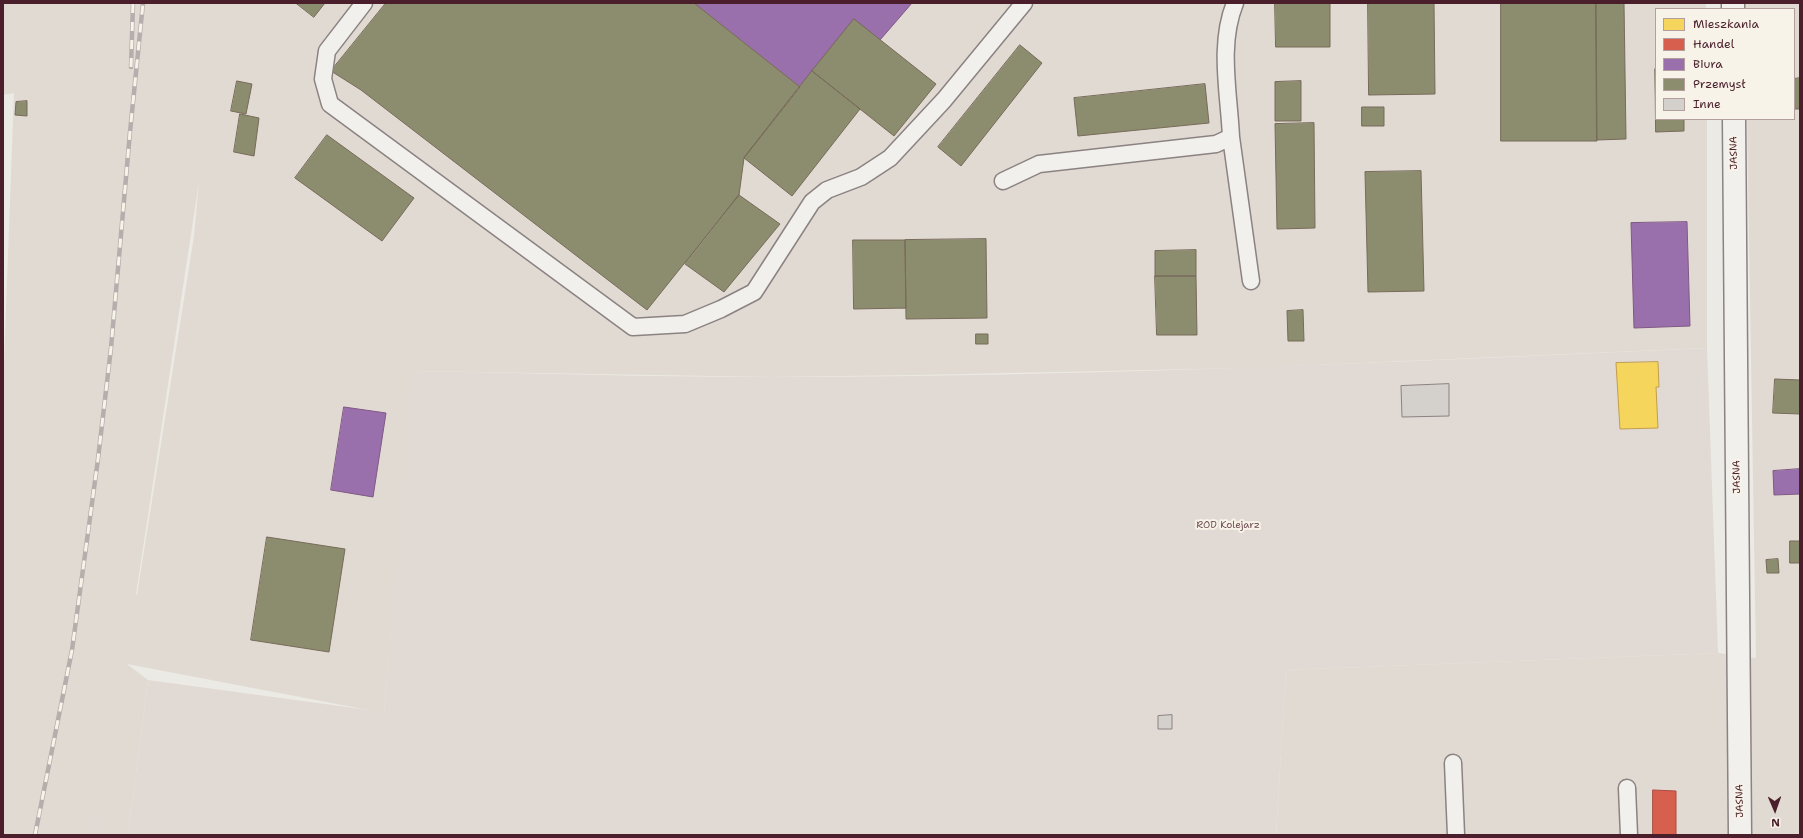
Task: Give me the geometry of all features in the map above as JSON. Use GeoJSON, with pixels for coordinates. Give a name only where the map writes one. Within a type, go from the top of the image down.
{"type":"FeatureCollection","features":[{"type":"Feature","properties":{"kind":"street","name":"JASNA"},"geometry":{"type":"LineString","coordinates":[[1734,120],[1740,835]]}},
{"type":"Feature","properties":{"kind":"lane"},"geometry":{"type":"LineString","coordinates":[[364,3],[327,51],[323,79],[330,104],[633,327],[685,324],[721,310],[754,292],[812,202],[827,190],[861,177],[890,158],[944,100],[1024,3]]}},
{"type":"Feature","properties":{"kind":"lane"},"geometry":{"type":"LineString","coordinates":[[1235,3],[1231,13],[1225,65],[1231,137],[1251,281]]}},
{"type":"Feature","properties":{"kind":"lane"},"geometry":{"type":"LineString","coordinates":[[1003,181],[1039,164],[1216,144],[1231,137]]}},
{"type":"Feature","properties":{"kind":"lane"},"geometry":{"type":"LineString","coordinates":[[1453,763],[1456,835]]}},
{"type":"Feature","properties":{"kind":"lane"},"geometry":{"type":"LineString","coordinates":[[1627,788],[1629,835]]}},
{"type":"Feature","properties":{"kind":"shaded area"},"geometry":{"type":"Polygon","coordinates":[[[3,3],[1706,3],[1706,8],[1655,8],[1655,120],[1707,120],[1707,348],[1245,368],[917,375],[770,377],[413,371],[384,713],[127,664],[148,680],[128,835],[3,835],[3,389],[14,93],[3,95],[3,3]],[[199,182],[136,594],[137,595],[194,236],[199,182]]]}},
{"type":"Feature","properties":{"kind":"shaded area"},"geometry":{"type":"Polygon","coordinates":[[[1745,3],[1800,3],[1800,835],[1276,835],[1286,670],[1718,653],[1756,658],[1747,120],[1795,120],[1795,8],[1745,8],[1745,3]]]}},
{"type":"Feature","properties":{"kind":"green space","name":"ROD Kolejarz"},"geometry":{"type":"Polygon","coordinates":[[[1707,348],[1718,653],[1286,670],[1276,835],[128,835],[148,680],[384,712],[412,371],[725,377],[1122,372],[1707,348]]]}},
{"type":"Feature","properties":{"kind":"green space"},"geometry":{"type":"Polygon","coordinates":[[[93,809],[108,817],[106,835],[83,835],[93,809]]]}},
{"type":"Feature","properties":{"kind":"building: Mieszkania"},"geometry":{"type":"Polygon","coordinates":[[[1658,362],[1659,387],[1656,387],[1658,428],[1620,429],[1616,363],[1658,362]]]}},
{"type":"Feature","properties":{"kind":"building: Handel"},"geometry":{"type":"Polygon","coordinates":[[[1653,790],[1676,791],[1676,835],[1653,835],[1653,790]]]}},
{"type":"Feature","properties":{"kind":"building: Biura"},"geometry":{"type":"Polygon","coordinates":[[[694,3],[912,3],[880,40],[854,19],[800,87],[694,3]]]}},
{"type":"Feature","properties":{"kind":"building: Biura"},"geometry":{"type":"Polygon","coordinates":[[[1687,222],[1690,326],[1634,328],[1631,223],[1687,222]]]}},
{"type":"Feature","properties":{"kind":"building: Biura"},"geometry":{"type":"Polygon","coordinates":[[[344,407],[386,413],[373,497],[331,490],[344,407]]]}},
{"type":"Feature","properties":{"kind":"building: Biura"},"geometry":{"type":"Polygon","coordinates":[[[1800,469],[1800,494],[1774,495],[1773,471],[1800,469]]]}},
{"type":"Feature","properties":{"kind":"building: Przemysł"},"geometry":{"type":"Polygon","coordinates":[[[296,3],[325,3],[314,17],[296,3]]]}},
{"type":"Feature","properties":{"kind":"building: Przemysł"},"geometry":{"type":"Polygon","coordinates":[[[386,3],[694,3],[800,87],[744,158],[739,195],[647,310],[361,90],[331,71],[386,3]]]}},
{"type":"Feature","properties":{"kind":"building: Przemysł"},"geometry":{"type":"Polygon","coordinates":[[[1275,3],[1330,3],[1330,47],[1276,47],[1275,3]]]}},
{"type":"Feature","properties":{"kind":"building: Przemysł"},"geometry":{"type":"Polygon","coordinates":[[[1368,3],[1434,3],[1435,94],[1369,95],[1368,3]]]}},
{"type":"Feature","properties":{"kind":"building: Przemysł"},"geometry":{"type":"Polygon","coordinates":[[[1501,3],[1596,3],[1597,141],[1501,141],[1501,3]]]}},
{"type":"Feature","properties":{"kind":"building: Przemysł"},"geometry":{"type":"Polygon","coordinates":[[[1596,3],[1624,3],[1626,139],[1597,140],[1596,3]]]}},
{"type":"Feature","properties":{"kind":"building: Przemysł"},"geometry":{"type":"Polygon","coordinates":[[[854,19],[936,84],[894,136],[812,71],[854,19]]]}},
{"type":"Feature","properties":{"kind":"building: Przemysł"},"geometry":{"type":"Polygon","coordinates":[[[1020,45],[1042,63],[961,166],[938,147],[1020,45]]]}},
{"type":"Feature","properties":{"kind":"building: Przemysł"},"geometry":{"type":"Polygon","coordinates":[[[812,71],[860,109],[792,196],[744,158],[812,71]]]}},
{"type":"Feature","properties":{"kind":"building: Przemysł"},"geometry":{"type":"Polygon","coordinates":[[[1800,78],[1800,109],[1795,109],[1795,79],[1800,78]]]}},
{"type":"Feature","properties":{"kind":"building: Przemysł"},"geometry":{"type":"Polygon","coordinates":[[[237,81],[252,84],[246,114],[231,111],[237,81]]]}},
{"type":"Feature","properties":{"kind":"building: Przemysł"},"geometry":{"type":"Polygon","coordinates":[[[1301,81],[1301,121],[1275,121],[1275,82],[1301,81]]]}},
{"type":"Feature","properties":{"kind":"building: Przemysł"},"geometry":{"type":"Polygon","coordinates":[[[1205,84],[1209,123],[1078,136],[1074,98],[1205,84]]]}},
{"type":"Feature","properties":{"kind":"building: Przemysł"},"geometry":{"type":"Polygon","coordinates":[[[27,101],[27,116],[15,115],[16,102],[27,101]]]}},
{"type":"Feature","properties":{"kind":"building: Przemysł"},"geometry":{"type":"Polygon","coordinates":[[[1362,107],[1384,107],[1384,126],[1362,126],[1362,107]]]}},
{"type":"Feature","properties":{"kind":"building: Przemysł"},"geometry":{"type":"Polygon","coordinates":[[[240,114],[259,118],[254,156],[234,152],[240,114]]]}},
{"type":"Feature","properties":{"kind":"building: Przemysł"},"geometry":{"type":"Polygon","coordinates":[[[1656,120],[1684,120],[1684,131],[1656,132],[1656,120]]]}},
{"type":"Feature","properties":{"kind":"building: Przemysł"},"geometry":{"type":"Polygon","coordinates":[[[1314,123],[1315,228],[1277,229],[1275,124],[1314,123]]]}},
{"type":"Feature","properties":{"kind":"building: Przemysł"},"geometry":{"type":"Polygon","coordinates":[[[327,135],[414,198],[382,241],[295,178],[327,135]]]}},
{"type":"Feature","properties":{"kind":"building: Przemysł"},"geometry":{"type":"Polygon","coordinates":[[[1421,171],[1424,291],[1368,292],[1365,172],[1421,171]]]}},
{"type":"Feature","properties":{"kind":"building: Przemysł"},"geometry":{"type":"Polygon","coordinates":[[[739,195],[780,224],[724,292],[685,264],[739,195]]]}},
{"type":"Feature","properties":{"kind":"building: Przemysł"},"geometry":{"type":"Polygon","coordinates":[[[986,239],[987,318],[906,319],[905,240],[986,239]]]}},
{"type":"Feature","properties":{"kind":"building: Przemysł"},"geometry":{"type":"Polygon","coordinates":[[[853,240],[905,240],[906,308],[854,309],[853,240]]]}},
{"type":"Feature","properties":{"kind":"building: Przemysł"},"geometry":{"type":"Polygon","coordinates":[[[1196,250],[1196,276],[1155,276],[1155,251],[1196,250]]]}},
{"type":"Feature","properties":{"kind":"building: Przemysł"},"geometry":{"type":"Polygon","coordinates":[[[1155,276],[1196,276],[1197,335],[1157,335],[1155,276]]]}},
{"type":"Feature","properties":{"kind":"building: Przemysł"},"geometry":{"type":"Polygon","coordinates":[[[1303,310],[1304,341],[1288,341],[1287,311],[1303,310]]]}},
{"type":"Feature","properties":{"kind":"building: Przemysł"},"geometry":{"type":"Polygon","coordinates":[[[976,334],[988,334],[988,344],[976,344],[976,334]]]}},
{"type":"Feature","properties":{"kind":"building: Przemysł"},"geometry":{"type":"Polygon","coordinates":[[[1775,379],[1800,380],[1800,414],[1773,413],[1775,379]]]}},
{"type":"Feature","properties":{"kind":"building: Przemysł"},"geometry":{"type":"Polygon","coordinates":[[[267,537],[345,549],[329,652],[251,640],[267,537]]]}},
{"type":"Feature","properties":{"kind":"building: Przemysł"},"geometry":{"type":"Polygon","coordinates":[[[1790,541],[1800,541],[1800,563],[1790,563],[1790,541]]]}},
{"type":"Feature","properties":{"kind":"building: Przemysł"},"geometry":{"type":"Polygon","coordinates":[[[1778,559],[1779,573],[1767,573],[1766,560],[1778,559]]]}},
{"type":"Feature","properties":{"kind":"building: Inne"},"geometry":{"type":"Polygon","coordinates":[[[1449,384],[1449,416],[1402,417],[1401,386],[1449,384]]]}},
{"type":"Feature","properties":{"kind":"building: Inne"},"geometry":{"type":"Polygon","coordinates":[[[1172,715],[1172,729],[1158,729],[1158,716],[1172,715]]]}},
{"type":"Feature","properties":{"kind":"railway"},"geometry":{"type":"LineString","coordinates":[[131,67],[133,3]]}},
{"type":"Feature","properties":{"kind":"railway"},"geometry":{"type":"LineString","coordinates":[[35,835],[72,650],[98,459],[111,348],[143,3]]}}]}
